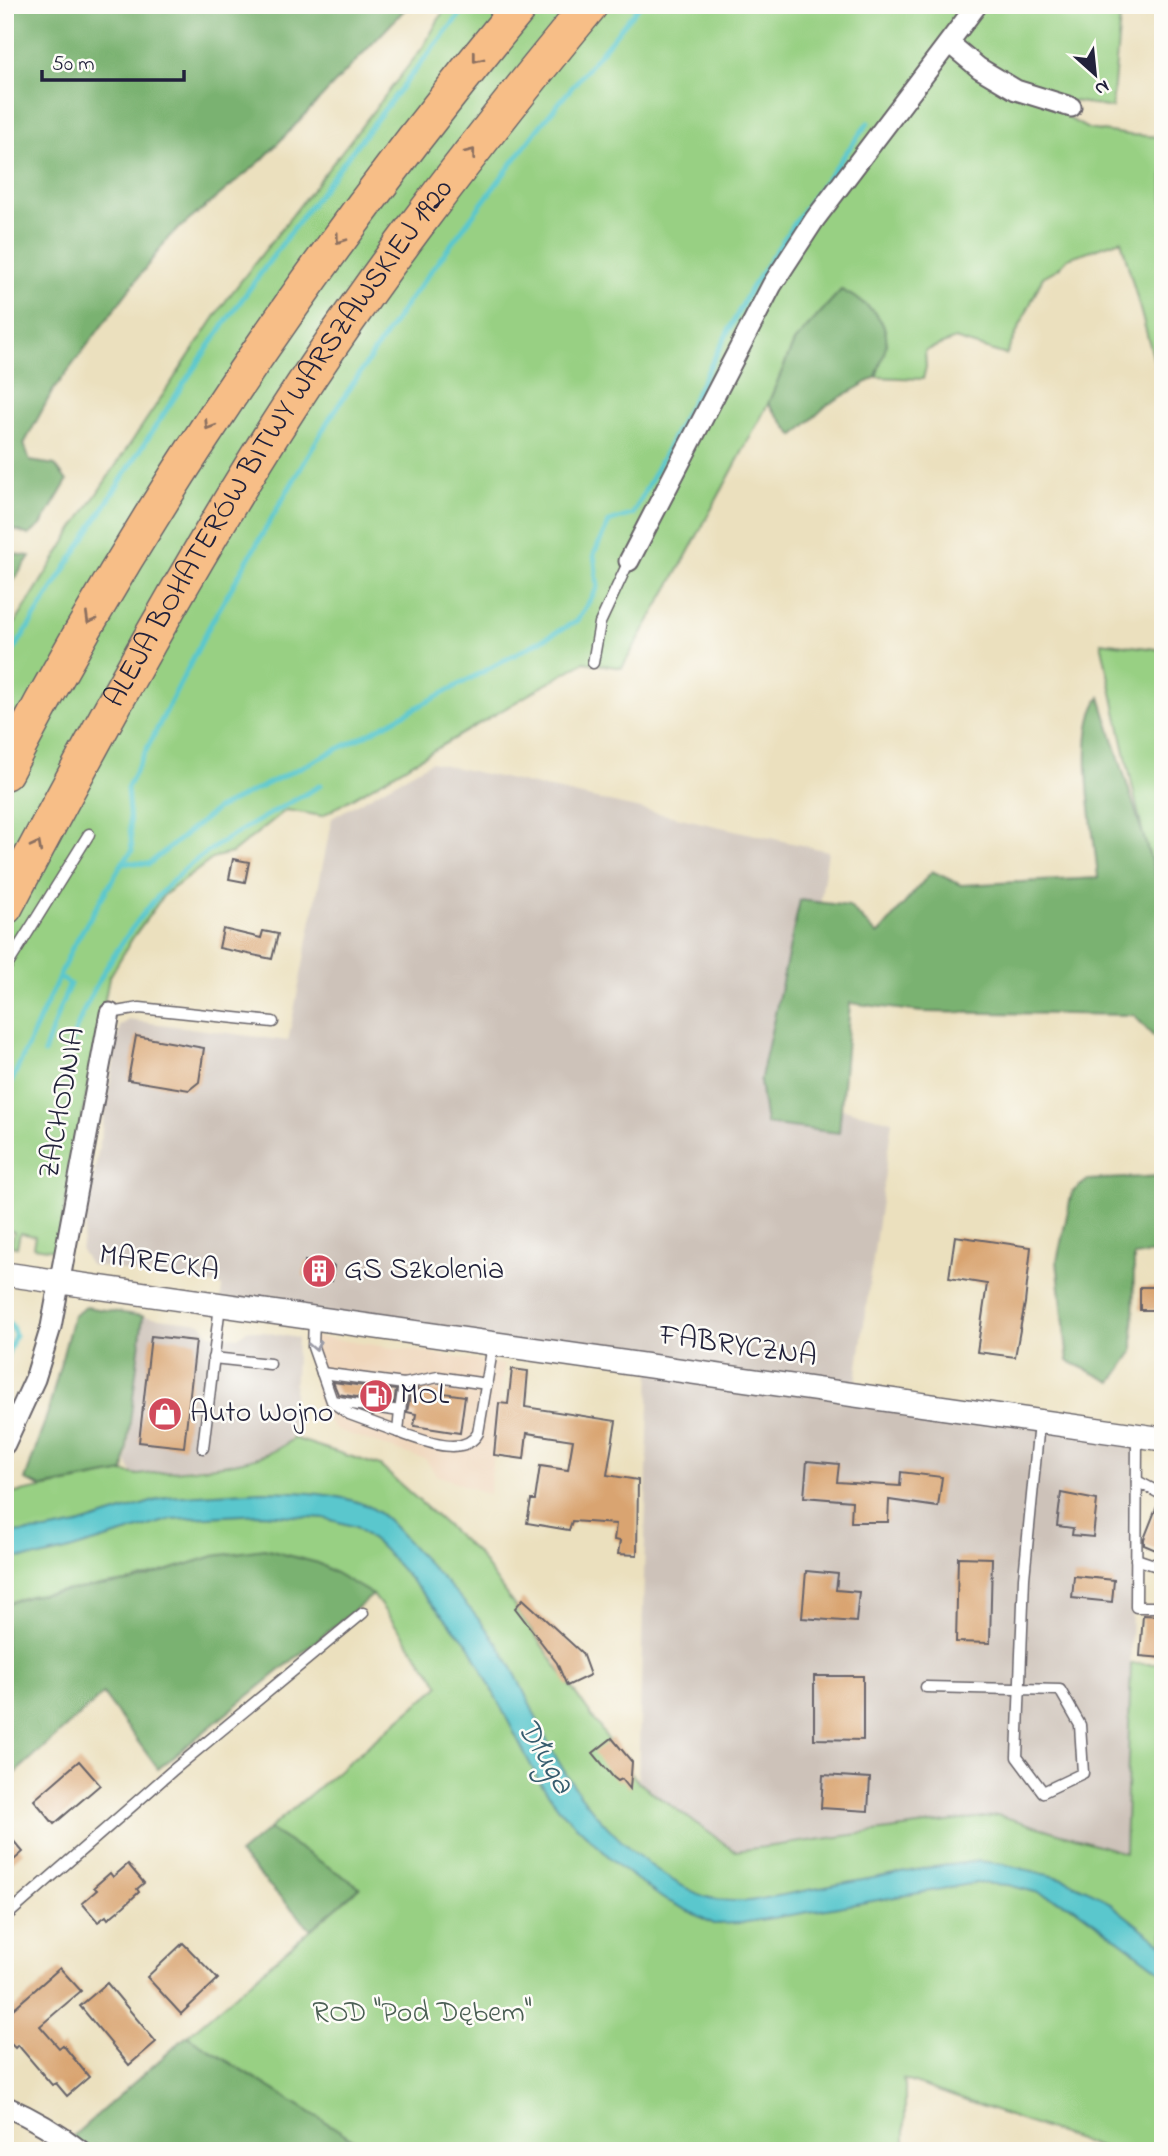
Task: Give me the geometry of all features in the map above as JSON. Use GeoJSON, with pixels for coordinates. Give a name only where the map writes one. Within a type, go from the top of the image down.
{"type":"FeatureCollection","features":[{"type":"Feature","properties":{"kind":"highway","name":"ALEJA BOHATERÓW BITWY WARSZAWSKIEJ 1920"},"geometry":{"type":"LineString","coordinates":[[5,772],[108,586],[230,391],[399,157],[521,5]]}},
{"type":"Feature","properties":{"kind":"highway","name":"ALEJA BOHATERÓW BITWY WARSZAWSKIEJ 1920"},"geometry":{"type":"LineString","coordinates":[[5,907],[160,619],[292,403],[461,166],[590,5]]}},
{"type":"Feature","properties":{"kind":"street"},"geometry":{"type":"LineString","coordinates":[[629,561],[772,285],[815,219],[977,5]]}},
{"type":"Feature","properties":{"kind":"street"},"geometry":{"type":"LineString","coordinates":[[949,43],[979,68],[1016,90],[1071,107]]}},
{"type":"Feature","properties":{"kind":"street","name":"ZACHODNIA"},"geometry":{"type":"LineString","coordinates":[[5,1444],[36,1379],[51,1327],[110,1013]]}},
{"type":"Feature","properties":{"kind":"street","name":"MARECKA"},"geometry":{"type":"LineString","coordinates":[[5,1274],[309,1318]]}},
{"type":"Feature","properties":{"kind":"street","name":"FABRYCZNA"},"geometry":{"type":"LineString","coordinates":[[309,1318],[1163,1439]]}},
{"type":"Feature","properties":{"kind":"street"},"geometry":{"type":"LineString","coordinates":[[5,2106],[36,2119],[81,2151]]}},
{"type":"Feature","properties":{"kind":"lane"},"geometry":{"type":"LineString","coordinates":[[593,663],[600,623],[629,561]]}},
{"type":"Feature","properties":{"kind":"lane"},"geometry":{"type":"LineString","coordinates":[[5,969],[89,834]]}},
{"type":"Feature","properties":{"kind":"lane","name":"ZACHODNIA"},"geometry":{"type":"LineString","coordinates":[[110,1013],[140,1008],[273,1022]]}},
{"type":"Feature","properties":{"kind":"lane"},"geometry":{"type":"LineString","coordinates":[[203,1448],[220,1305]]}},
{"type":"Feature","properties":{"kind":"lane"},"geometry":{"type":"LineString","coordinates":[[309,1318],[312,1339],[332,1401],[349,1414],[398,1433],[443,1444],[465,1445],[473,1441],[478,1433],[493,1345]]}},
{"type":"Feature","properties":{"kind":"lane"},"geometry":{"type":"LineString","coordinates":[[213,1358],[270,1364]]}},
{"type":"Feature","properties":{"kind":"lane"},"geometry":{"type":"LineString","coordinates":[[322,1373],[404,1384],[438,1377],[487,1384]]}},
{"type":"Feature","properties":{"kind":"lane"},"geometry":{"type":"LineString","coordinates":[[398,1433],[404,1384]]}},
{"type":"Feature","properties":{"kind":"lane"},"geometry":{"type":"LineString","coordinates":[[332,1401],[400,1411]]}},
{"type":"Feature","properties":{"kind":"lane"},"geometry":{"type":"LineString","coordinates":[[926,1687],[1020,1688],[1060,1690],[1080,1725],[1083,1773],[1043,1792],[1017,1757],[1020,1688],[1024,1578],[1039,1422]]}},
{"type":"Feature","properties":{"kind":"lane"},"geometry":{"type":"LineString","coordinates":[[1137,1436],[1136,1607],[1163,1607]]}},
{"type":"Feature","properties":{"kind":"lane"},"geometry":{"type":"LineString","coordinates":[[1137,1481],[1163,1496]]}},
{"type":"Feature","properties":{"kind":"lane"},"geometry":{"type":"LineString","coordinates":[[1136,1559],[1163,1568]]}},
{"type":"Feature","properties":{"kind":"lane"},"geometry":{"type":"LineString","coordinates":[[5,1917],[172,1771],[363,1613]]}},
{"type":"Feature","properties":{"kind":"shaded area"},"geometry":{"type":"Polygon","coordinates":[[[431,762],[828,851],[791,1096],[892,1121],[854,1396],[1137,1436],[1125,1853],[998,1815],[735,1851],[638,1782],[650,1367],[220,1305],[222,1286],[90,1265],[81,1250],[120,1026],[129,1020],[288,1041],[332,818],[431,762]]]}},
{"type":"Feature","properties":{"kind":"shaded area"},"geometry":{"type":"Polygon","coordinates":[[[143,1316],[201,1323],[209,1334],[238,1337],[248,1329],[297,1338],[292,1433],[286,1445],[257,1459],[138,1475],[132,1473],[127,1462],[143,1316]]]}},
{"type":"Feature","properties":{"kind":"shaded area"},"geometry":{"type":"Polygon","coordinates":[[[305,1335],[504,1364],[489,1494],[436,1475],[426,1460],[334,1429],[319,1407],[305,1335]]]}},
{"type":"Feature","properties":{"kind":"green space"},"geometry":{"type":"Polygon","coordinates":[[[5,5],[409,5],[262,160],[169,237],[52,392],[24,444],[30,461],[55,465],[67,481],[41,525],[29,535],[5,526],[5,5]]]}},
{"type":"Feature","properties":{"kind":"green space"},"geometry":{"type":"Polygon","coordinates":[[[447,5],[1121,5],[1112,108],[1073,101],[1068,118],[1088,129],[1163,137],[1163,369],[1157,371],[1121,240],[1068,258],[1059,268],[1043,277],[1006,355],[955,339],[925,351],[926,367],[923,379],[876,377],[885,346],[881,321],[864,305],[841,290],[794,342],[768,404],[682,564],[622,668],[584,662],[322,816],[286,810],[232,853],[215,857],[164,895],[132,939],[109,978],[58,1244],[54,1250],[33,1247],[35,1236],[20,1233],[17,1247],[11,1246],[14,1232],[5,1229],[5,640],[74,528],[227,299],[423,47],[447,5]]]}},
{"type":"Feature","properties":{"kind":"green space"},"geometry":{"type":"Polygon","coordinates":[[[841,290],[862,302],[881,320],[886,335],[883,356],[876,377],[827,405],[794,436],[768,404],[794,342],[841,290]]]}},
{"type":"Feature","properties":{"kind":"green space"},"geometry":{"type":"Polygon","coordinates":[[[5,553],[30,556],[5,594],[5,553]]]}},
{"type":"Feature","properties":{"kind":"green space"},"geometry":{"type":"Polygon","coordinates":[[[1101,642],[1163,650],[1163,899],[1143,835],[1101,642]]]}},
{"type":"Feature","properties":{"kind":"green space"},"geometry":{"type":"Polygon","coordinates":[[[1100,697],[1163,899],[1163,1047],[1134,1015],[922,1012],[850,1003],[839,1133],[766,1124],[760,1082],[800,900],[849,906],[878,935],[932,871],[961,885],[1098,878],[1087,758],[1092,713],[1100,697]]]}},
{"type":"Feature","properties":{"kind":"green space"},"geometry":{"type":"Polygon","coordinates":[[[1163,1174],[1163,1252],[1134,1256],[1133,1352],[1112,1382],[1068,1361],[1057,1261],[1072,1192],[1088,1180],[1163,1174]]]}},
{"type":"Feature","properties":{"kind":"green space"},"geometry":{"type":"Polygon","coordinates":[[[86,1307],[143,1316],[124,1472],[42,1487],[25,1480],[48,1412],[73,1316],[86,1307]]]}},
{"type":"Feature","properties":{"kind":"green space","name":"ROD \"Pod Dębem\""},"geometry":{"type":"Polygon","coordinates":[[[293,1438],[380,1466],[477,1553],[638,1782],[735,1851],[998,1815],[1125,1853],[1131,1664],[1163,1664],[1163,2151],[1110,2151],[903,2079],[905,2151],[372,2151],[187,2036],[360,1887],[269,1829],[440,1685],[373,1595],[214,1556],[134,1581],[30,1596],[5,1604],[5,1495],[124,1472],[138,1475],[242,1461],[262,1456],[293,1438]]]}},
{"type":"Feature","properties":{"kind":"green space"},"geometry":{"type":"Polygon","coordinates":[[[264,1549],[318,1563],[373,1595],[158,1769],[103,1694],[5,1782],[5,1604],[30,1596],[134,1581],[214,1556],[264,1549]]]}},
{"type":"Feature","properties":{"kind":"green space"},"geometry":{"type":"Polygon","coordinates":[[[269,1829],[360,1887],[311,1929],[239,1854],[269,1829]]]}},
{"type":"Feature","properties":{"kind":"green space"},"geometry":{"type":"Polygon","coordinates":[[[187,2036],[372,2151],[56,2151],[187,2036]]]}},
{"type":"Feature","properties":{"kind":"water","name":"Długa"},"geometry":{"type":"Polygon","coordinates":[[[262,1491],[341,1497],[374,1509],[389,1521],[460,1598],[497,1643],[543,1733],[577,1791],[612,1832],[675,1882],[704,1896],[730,1901],[750,1901],[927,1868],[978,1861],[1003,1864],[1064,1879],[1099,1895],[1163,1945],[1163,1973],[1074,1907],[1039,1893],[1008,1885],[976,1883],[741,1923],[714,1924],[662,1898],[621,1868],[561,1811],[539,1781],[469,1645],[383,1549],[356,1527],[324,1518],[261,1514],[172,1519],[66,1551],[40,1557],[5,1558],[5,1533],[46,1531],[78,1525],[167,1497],[262,1491]]]}},
{"type":"Feature","properties":{"kind":"building"},"geometry":{"type":"Polygon","coordinates":[[[233,859],[249,862],[245,882],[229,879],[233,859]]]}},
{"type":"Feature","properties":{"kind":"building"},"geometry":{"type":"Polygon","coordinates":[[[223,929],[261,938],[263,931],[278,934],[272,959],[219,948],[223,929]]]}},
{"type":"Feature","properties":{"kind":"building"},"geometry":{"type":"Polygon","coordinates":[[[136,1036],[204,1048],[199,1082],[189,1090],[128,1080],[136,1036]]]}},
{"type":"Feature","properties":{"kind":"building"},"geometry":{"type":"Polygon","coordinates":[[[955,1236],[1031,1247],[1025,1303],[1015,1357],[977,1352],[987,1284],[949,1278],[955,1236]]]}},
{"type":"Feature","properties":{"kind":"building","name":"GS Szkolenia"},"geometry":{"type":"Polygon","coordinates":[[[305,1261],[334,1266],[332,1281],[303,1276],[305,1261]]]}},
{"type":"Feature","properties":{"kind":"building"},"geometry":{"type":"Polygon","coordinates":[[[1140,1287],[1163,1287],[1163,1310],[1140,1310],[1140,1287]]]}},
{"type":"Feature","properties":{"kind":"building","name":"Auto Wojno"},"geometry":{"type":"Polygon","coordinates":[[[151,1336],[196,1341],[184,1447],[139,1442],[151,1336]]]}},
{"type":"Feature","properties":{"kind":"building"},"geometry":{"type":"Polygon","coordinates":[[[512,1369],[528,1371],[525,1407],[616,1421],[607,1475],[638,1480],[637,1555],[618,1554],[620,1541],[614,1540],[616,1524],[572,1521],[569,1530],[527,1523],[531,1500],[535,1500],[540,1466],[568,1470],[573,1440],[527,1433],[524,1459],[494,1455],[499,1403],[508,1404],[512,1369]]]}},
{"type":"Feature","properties":{"kind":"building"},"geometry":{"type":"Polygon","coordinates":[[[333,1382],[396,1390],[394,1403],[338,1394],[333,1382]]]}},
{"type":"Feature","properties":{"kind":"building"},"geometry":{"type":"Polygon","coordinates":[[[411,1390],[465,1396],[460,1433],[414,1426],[416,1414],[407,1412],[411,1390]]]}},
{"type":"Feature","properties":{"kind":"building"},"geometry":{"type":"Polygon","coordinates":[[[807,1461],[839,1464],[837,1482],[900,1486],[901,1472],[942,1477],[938,1507],[889,1500],[888,1522],[851,1522],[852,1501],[804,1497],[807,1461]]]}},
{"type":"Feature","properties":{"kind":"building"},"geometry":{"type":"Polygon","coordinates":[[[1061,1493],[1097,1500],[1093,1537],[1072,1535],[1073,1528],[1057,1526],[1061,1493]]]}},
{"type":"Feature","properties":{"kind":"building"},"geometry":{"type":"Polygon","coordinates":[[[1159,1501],[1163,1502],[1163,1538],[1158,1551],[1144,1545],[1144,1539],[1159,1501]]]}},
{"type":"Feature","properties":{"kind":"building"},"geometry":{"type":"Polygon","coordinates":[[[958,1557],[992,1558],[990,1643],[956,1642],[958,1557]]]}},
{"type":"Feature","properties":{"kind":"building"},"geometry":{"type":"Polygon","coordinates":[[[806,1571],[838,1574],[836,1590],[859,1592],[856,1622],[802,1618],[806,1571]]]}},
{"type":"Feature","properties":{"kind":"building"},"geometry":{"type":"Polygon","coordinates":[[[1074,1576],[1114,1580],[1112,1602],[1072,1598],[1074,1576]]]}},
{"type":"Feature","properties":{"kind":"building"},"geometry":{"type":"Polygon","coordinates":[[[523,1599],[582,1653],[590,1675],[567,1686],[557,1663],[515,1608],[523,1599]]]}},
{"type":"Feature","properties":{"kind":"building"},"geometry":{"type":"Polygon","coordinates":[[[1143,1615],[1163,1616],[1163,1658],[1140,1656],[1143,1615]]]}},
{"type":"Feature","properties":{"kind":"building"},"geometry":{"type":"Polygon","coordinates":[[[814,1676],[863,1676],[863,1740],[814,1739],[814,1676]]]}},
{"type":"Feature","properties":{"kind":"building"},"geometry":{"type":"Polygon","coordinates":[[[612,1738],[632,1762],[630,1789],[622,1779],[618,1781],[613,1777],[593,1753],[612,1738]]]}},
{"type":"Feature","properties":{"kind":"building"},"geometry":{"type":"Polygon","coordinates":[[[79,1761],[100,1785],[54,1824],[34,1800],[79,1761]]]}},
{"type":"Feature","properties":{"kind":"building"},"geometry":{"type":"Polygon","coordinates":[[[823,1775],[870,1778],[868,1811],[821,1808],[823,1775]]]}},
{"type":"Feature","properties":{"kind":"building"},"geometry":{"type":"Polygon","coordinates":[[[5,1831],[23,1852],[5,1868],[5,1831]]]}},
{"type":"Feature","properties":{"kind":"building"},"geometry":{"type":"Polygon","coordinates":[[[128,1864],[144,1883],[137,1889],[139,1892],[124,1906],[108,1919],[106,1916],[98,1922],[82,1903],[97,1890],[94,1887],[110,1873],[113,1877],[128,1864]]]}},
{"type":"Feature","properties":{"kind":"building"},"geometry":{"type":"Polygon","coordinates":[[[183,1943],[218,1979],[181,2014],[147,1977],[183,1943]]]}},
{"type":"Feature","properties":{"kind":"building"},"geometry":{"type":"Polygon","coordinates":[[[60,1968],[81,1991],[40,2026],[59,2048],[63,2045],[89,2077],[67,2096],[56,2083],[52,2085],[18,2045],[15,2048],[11,2044],[5,2049],[5,2016],[60,1968]]]}},
{"type":"Feature","properties":{"kind":"building"},"geometry":{"type":"Polygon","coordinates":[[[107,1983],[156,2042],[129,2065],[80,2006],[107,1983]]]}},
{"type":"Feature","properties":{"kind":"waterway"},"geometry":{"type":"LineString","coordinates":[[5,664],[216,336],[328,182],[468,5]]}},
{"type":"Feature","properties":{"kind":"waterway"},"geometry":{"type":"LineString","coordinates":[[123,862],[132,851],[127,788],[210,625],[328,421],[407,303],[540,126],[640,5]]}},
{"type":"Feature","properties":{"kind":"waterway"},"geometry":{"type":"LineString","coordinates":[[5,1096],[72,948],[123,862],[149,864],[217,809],[368,734],[577,621],[598,587],[594,554],[609,522],[633,514],[751,288],[803,211],[868,123]]}},
{"type":"Feature","properties":{"kind":"waterway"},"geometry":{"type":"LineString","coordinates":[[67,1058],[88,1002],[103,973],[121,944],[162,892],[206,853],[321,785]]}},
{"type":"Feature","properties":{"kind":"waterway"},"geometry":{"type":"LineString","coordinates":[[44,1053],[70,984],[59,977]]}},
{"type":"Feature","properties":{"kind":"waterway"},"geometry":{"type":"LineString","coordinates":[[5,1237],[5,1244]]}},
{"type":"Feature","properties":{"kind":"waterway"},"geometry":{"type":"LineString","coordinates":[[5,1319],[12,1326],[15,1335],[5,1362]]}},
{"type":"Feature","properties":{"kind":"place","name":"GS Szkolenia"},"geometry":{"type":"Point","coordinates":[319,1271]}},
{"type":"Feature","properties":{"kind":"place","name":"MOL"},"geometry":{"type":"Point","coordinates":[376,1396]}},
{"type":"Feature","properties":{"kind":"place","name":"Auto Wojno"},"geometry":{"type":"Point","coordinates":[165,1414]}}]}
